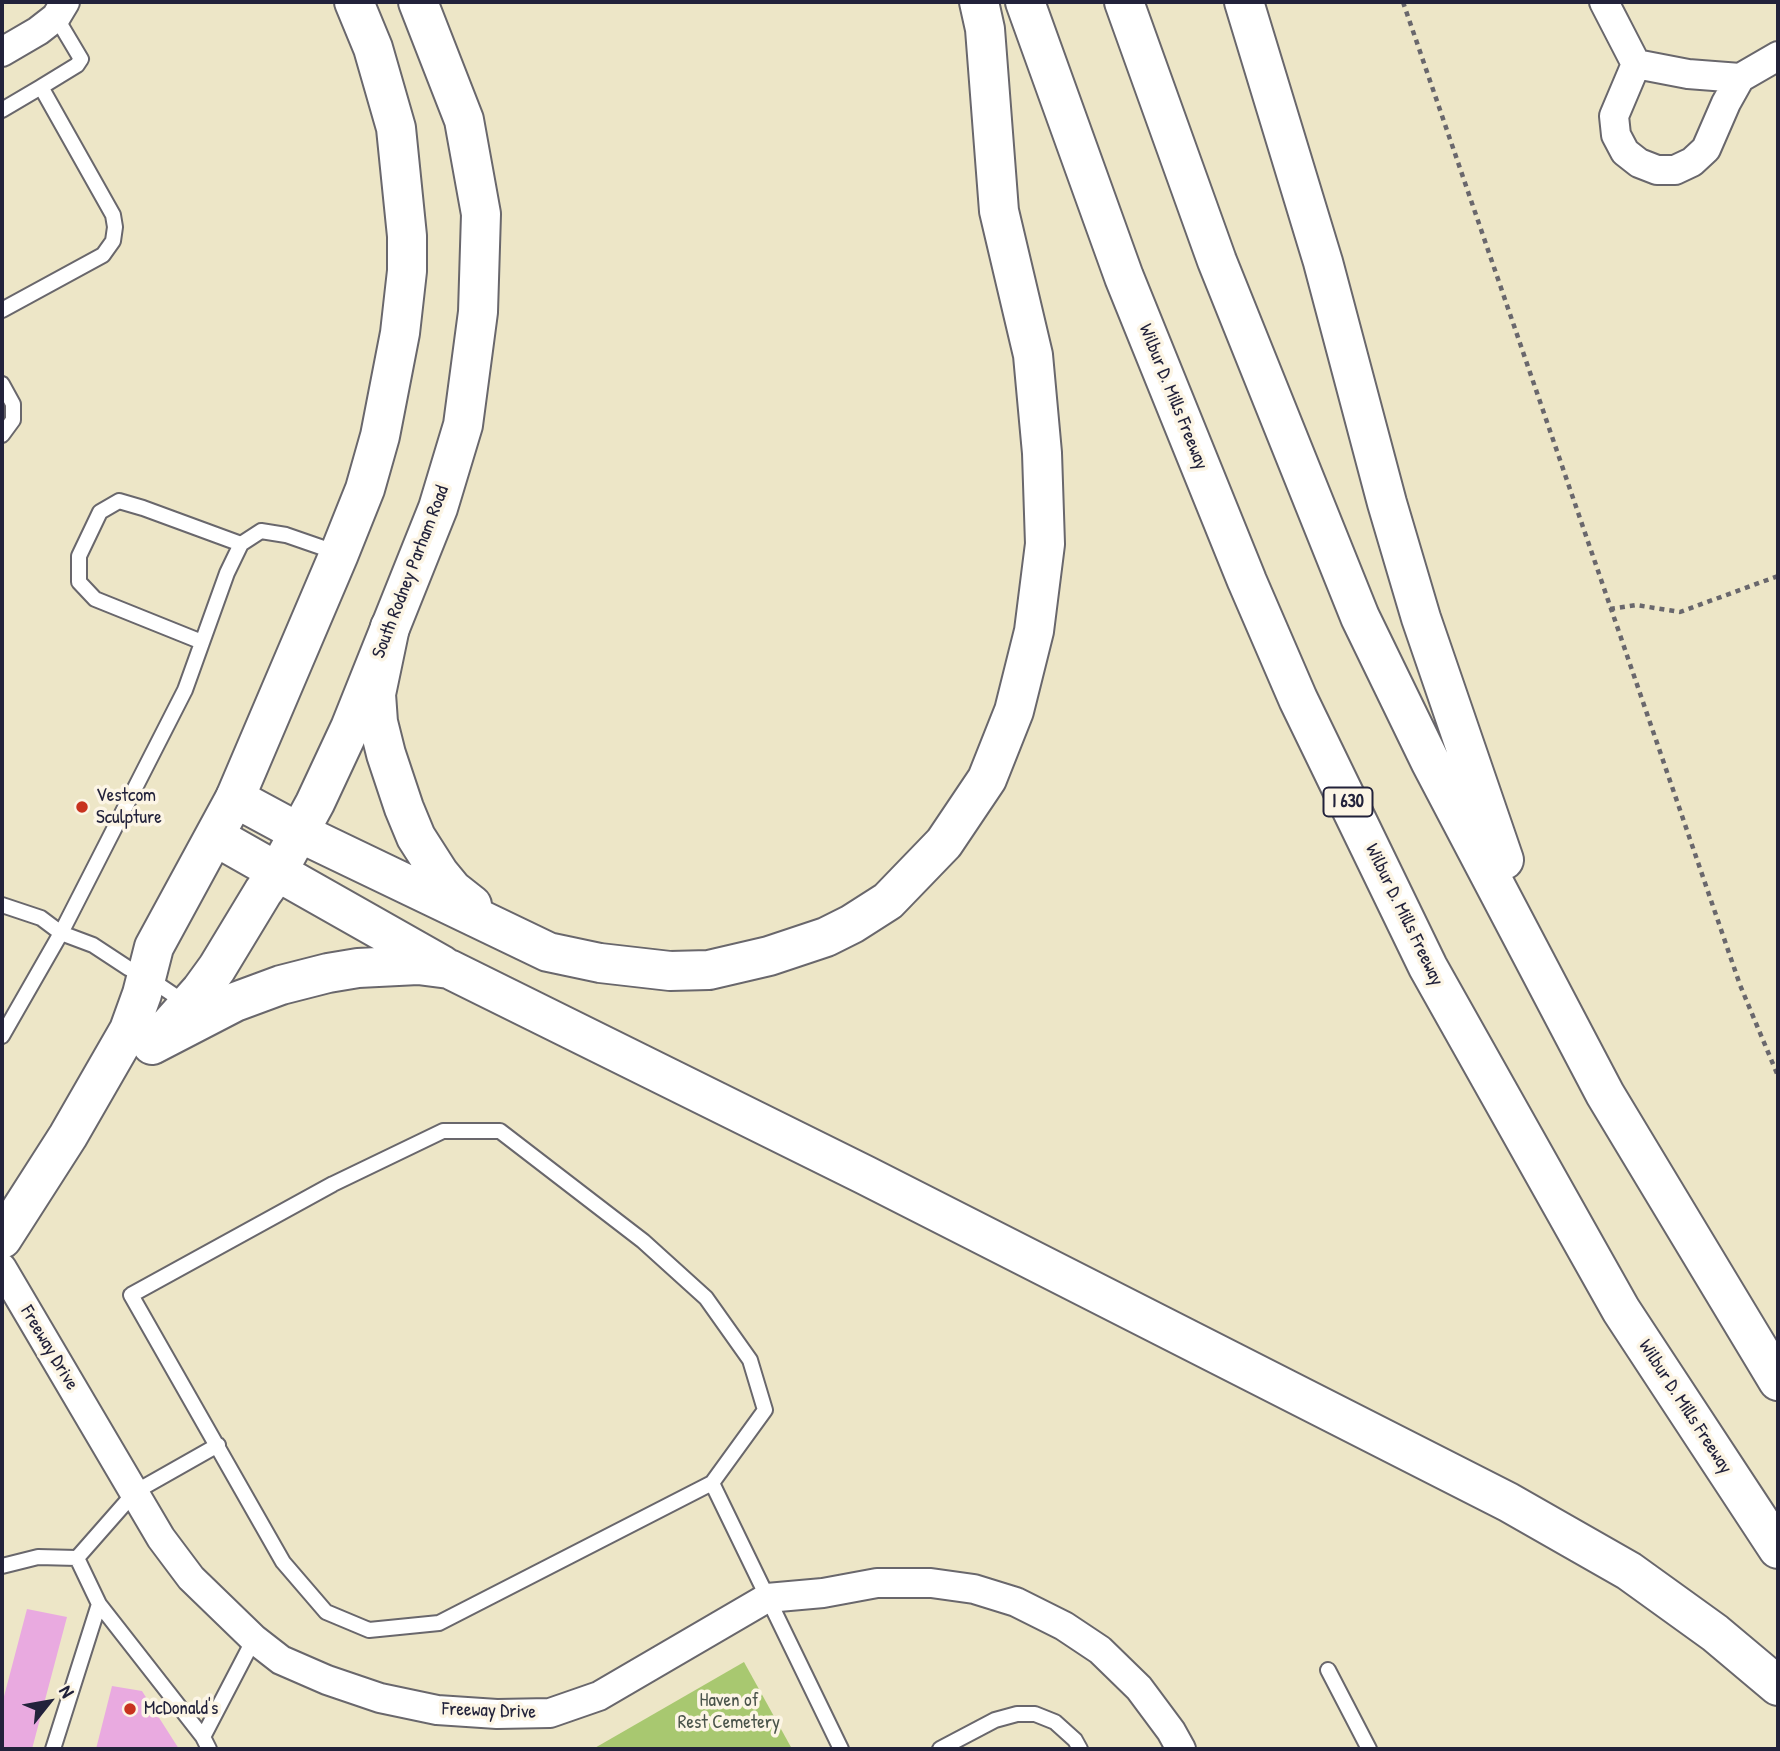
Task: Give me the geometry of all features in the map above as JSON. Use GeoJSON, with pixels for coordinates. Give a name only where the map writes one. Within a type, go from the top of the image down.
{"type":"FeatureCollection","features":[{"type":"Feature","properties":{"kind":"main road"},"geometry":{"type":"LineString","coordinates":[[2,1239],[68,1136],[110,1065],[136,1013],[154,947],[235,798],[340,554],[365,489],[380,436],[400,333],[407,271],[406,224],[396,128],[373,48],[354,2]]}},
{"type":"Feature","properties":{"kind":"main road","name":"South Rodney Parham Road"},"geometry":{"type":"LineString","coordinates":[[110,1065],[152,1045],[188,1004],[217,968],[262,892],[278,871],[315,803],[350,727],[438,508],[463,425],[478,312],[481,215],[464,120],[418,2]]}},
{"type":"Feature","properties":{"kind":"main road"},"geometry":{"type":"LineString","coordinates":[[235,798],[298,832],[548,952],[600,964],[670,971],[709,970],[769,956],[826,937],[852,925],[888,901],[944,843],[986,779],[1014,711],[1034,631],[1045,544],[1042,453],[1033,355],[999,211],[985,29],[979,2]]}},
{"type":"Feature","properties":{"kind":"main road","name":"Wilbur D. Mills Freeway"},"geometry":{"type":"LineString","coordinates":[[1025,2],[1124,277],[1242,568],[1298,699],[1422,955],[1621,1310],[1778,1549]]}},
{"type":"Feature","properties":{"kind":"main road"},"geometry":{"type":"LineString","coordinates":[[1124,2],[1217,261],[1360,617],[1432,763],[1625,1130],[1778,1381]]}},
{"type":"Feature","properties":{"kind":"main road"},"geometry":{"type":"LineString","coordinates":[[1244,2],[1323,262],[1387,503],[1421,618],[1546,981]]}},
{"type":"Feature","properties":{"kind":"main road"},"geometry":{"type":"LineString","coordinates":[[390,627],[376,694],[378,722],[404,808],[416,837],[453,890],[509,935]]}},
{"type":"Feature","properties":{"kind":"main road"},"geometry":{"type":"LineString","coordinates":[[216,837],[449,969],[865,1175],[1508,1502],[1629,1571],[1715,1633],[1778,1686]]}},
{"type":"Feature","properties":{"kind":"main road"},"geometry":{"type":"LineString","coordinates":[[152,1045],[235,1002],[281,985],[358,968],[418,965],[449,969]]}},
{"type":"Feature","properties":{"kind":"street"},"geometry":{"type":"LineString","coordinates":[[1604,2],[1636,64]]}},
{"type":"Feature","properties":{"kind":"street"},"geometry":{"type":"LineString","coordinates":[[2,52],[38,31],[60,9]]}},
{"type":"Feature","properties":{"kind":"street"},"geometry":{"type":"LineString","coordinates":[[1636,64],[1614,116],[1616,135],[1625,152],[1639,163],[1657,170],[1675,170],[1692,162],[1706,149],[1740,78],[1778,56]]}},
{"type":"Feature","properties":{"kind":"street"},"geometry":{"type":"LineString","coordinates":[[1636,64],[1688,74],[1740,78]]}},
{"type":"Feature","properties":{"kind":"street","name":"Freeway Drive"},"geometry":{"type":"LineString","coordinates":[[2,1268],[161,1538],[191,1578],[254,1639],[281,1660],[327,1680],[380,1698],[437,1710],[496,1714],[550,1713],[599,1696],[766,1598],[823,1593],[877,1583],[931,1583],[974,1589],[1016,1602],[1064,1626],[1100,1650],[1139,1688],[1181,1749]]}},
{"type":"Feature","properties":{"kind":"lane"},"geometry":{"type":"LineString","coordinates":[[2,110],[81,60],[60,9]]}},
{"type":"Feature","properties":{"kind":"lane"},"geometry":{"type":"LineString","coordinates":[[2,310],[103,255],[113,241],[113,215],[41,87]]}},
{"type":"Feature","properties":{"kind":"lane"},"geometry":{"type":"LineString","coordinates":[[2,384],[13,404],[13,421],[2,435]]}},
{"type":"Feature","properties":{"kind":"lane"},"geometry":{"type":"LineString","coordinates":[[202,642],[95,600],[79,582],[79,556],[100,512],[119,501],[241,544]]}},
{"type":"Feature","properties":{"kind":"lane"},"geometry":{"type":"LineString","coordinates":[[2,1036],[61,933],[185,690],[227,573],[241,544],[261,531],[286,535],[340,554]]}},
{"type":"Feature","properties":{"kind":"lane"},"geometry":{"type":"LineString","coordinates":[[2,905],[41,918],[61,933],[93,945],[188,1004]]}},
{"type":"Feature","properties":{"kind":"lane"},"geometry":{"type":"LineString","coordinates":[[443,1131],[500,1132],[643,1241],[706,1298],[750,1360],[765,1410],[712,1483],[439,1623],[369,1630],[327,1612],[283,1562],[131,1295],[333,1184],[443,1131]]}},
{"type":"Feature","properties":{"kind":"lane"},"geometry":{"type":"LineString","coordinates":[[77,1558],[135,1492],[218,1445]]}},
{"type":"Feature","properties":{"kind":"lane"},"geometry":{"type":"LineString","coordinates":[[712,1483],[841,1749]]}},
{"type":"Feature","properties":{"kind":"lane"},"geometry":{"type":"LineString","coordinates":[[2,1566],[38,1557],[77,1558]]}},
{"type":"Feature","properties":{"kind":"lane"},"geometry":{"type":"LineString","coordinates":[[77,1558],[99,1604],[206,1743],[254,1639]]}},
{"type":"Feature","properties":{"kind":"lane"},"geometry":{"type":"LineString","coordinates":[[53,1749],[99,1604]]}},
{"type":"Feature","properties":{"kind":"lane"},"geometry":{"type":"LineString","coordinates":[[1328,1670],[1369,1749]]}},
{"type":"Feature","properties":{"kind":"lane"},"geometry":{"type":"LineString","coordinates":[[940,1749],[995,1720],[1017,1714],[1035,1714],[1055,1722],[1075,1740],[1080,1749]]}},
{"type":"Feature","properties":{"kind":"path"},"geometry":{"type":"LineString","coordinates":[[1403,2],[1740,985],[1778,1076]]}},
{"type":"Feature","properties":{"kind":"path"},"geometry":{"type":"LineString","coordinates":[[1610,609],[1636,606],[1680,612],[1778,576]]}},
{"type":"Feature","properties":{"kind":"green space","name":"Haven of Rest Cemetery"},"geometry":{"type":"Polygon","coordinates":[[[744,1662],[792,1749],[593,1749],[744,1662]]]}},
{"type":"Feature","properties":{"kind":"building"},"geometry":{"type":"Polygon","coordinates":[[[27,1609],[67,1617],[32,1749],[2,1749],[2,1704],[27,1609]]]}},
{"type":"Feature","properties":{"kind":"building","name":"McDonald's"},"geometry":{"type":"Polygon","coordinates":[[[112,1686],[142,1691],[179,1749],[96,1749],[112,1686]]]}},
{"type":"Feature","properties":{"kind":"place","name":"Vestcom Sculpture"},"geometry":{"type":"Point","coordinates":[82,807]}},
{"type":"Feature","properties":{"kind":"place","name":"McDonald's"},"geometry":{"type":"Point","coordinates":[130,1709]}}]}
